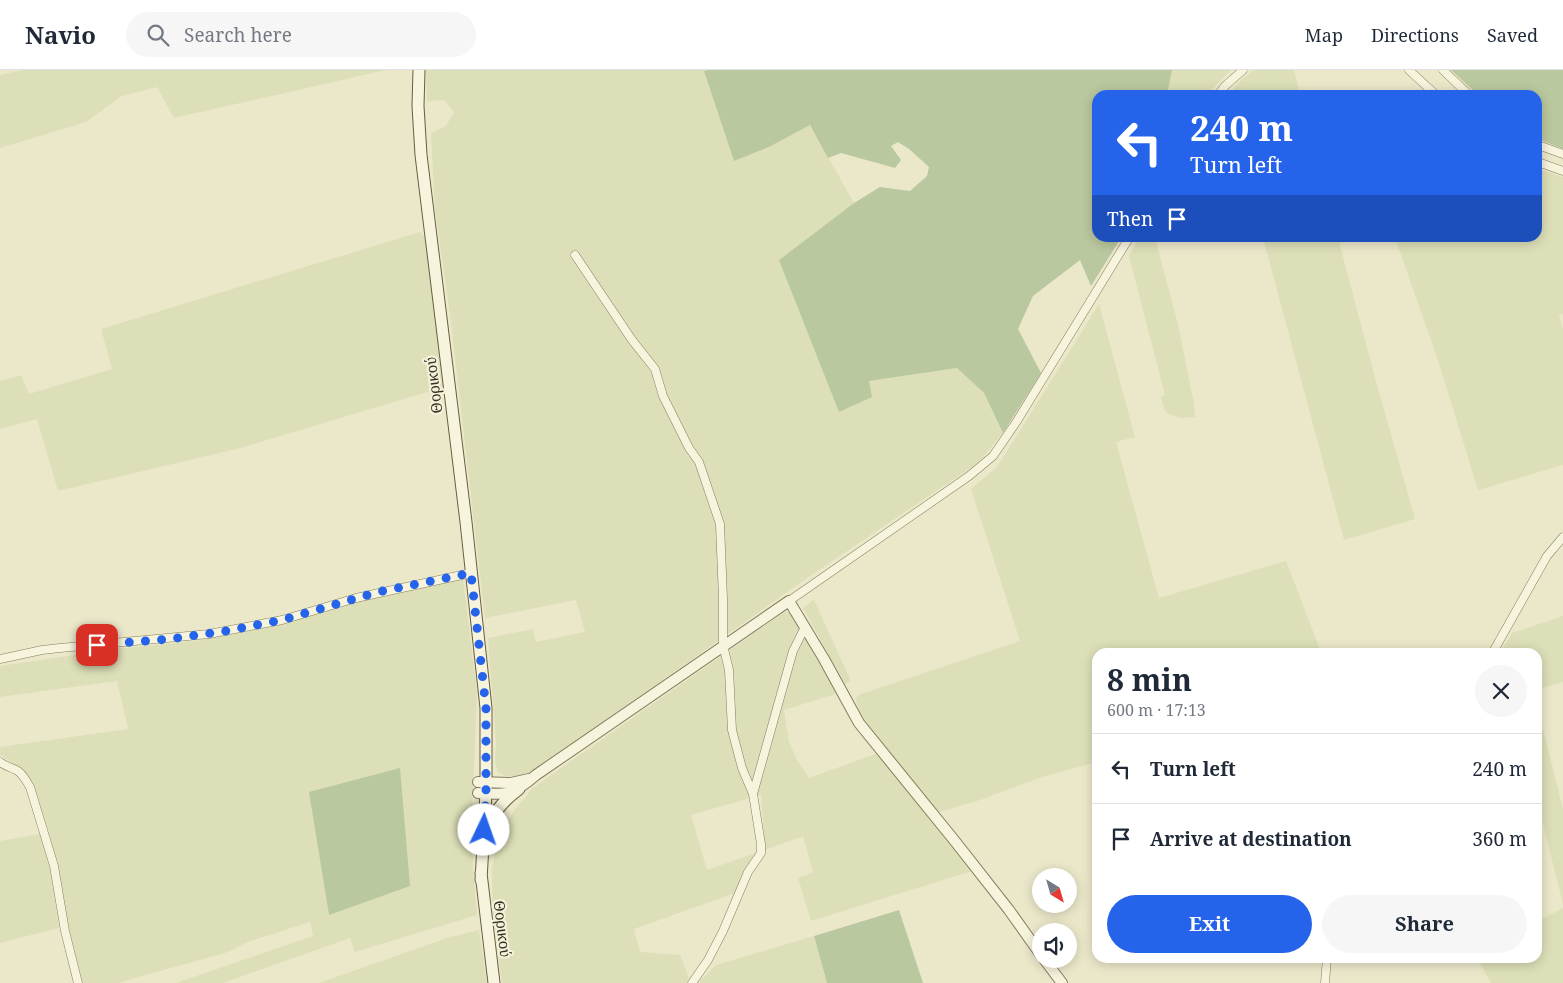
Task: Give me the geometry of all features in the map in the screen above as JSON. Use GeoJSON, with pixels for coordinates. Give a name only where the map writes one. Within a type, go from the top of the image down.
{"type":"FeatureCollection","features":[{"type":"Feature","properties":{"kind":"main road","name":"Θορικού"},"geometry":{"type":"LineString","coordinates":[[419,70],[420,147],[471,573],[483,679],[483,696],[486,708],[478,835],[494,983]]}},
{"type":"Feature","properties":{"kind":"main road","name":"Θορικού"},"geometry":{"type":"LineString","coordinates":[[482,788],[482,880]]}},
{"type":"Feature","properties":{"kind":"main road"},"geometry":{"type":"LineString","coordinates":[[482,848],[490,820],[507,798],[519,789]]}},
{"type":"Feature","properties":{"kind":"street"},"geometry":{"type":"LineString","coordinates":[[1223,90],[1242,70]]}},
{"type":"Feature","properties":{"kind":"street"},"geometry":{"type":"LineString","coordinates":[[1409,70],[1431,90]]}},
{"type":"Feature","properties":{"kind":"street"},"geometry":{"type":"LineString","coordinates":[[1443,70],[1464,90]]}},
{"type":"Feature","properties":{"kind":"street"},"geometry":{"type":"LineString","coordinates":[[1542,146],[1563,154]]}},
{"type":"Feature","properties":{"kind":"street"},"geometry":{"type":"LineString","coordinates":[[1542,163],[1563,171]]}},
{"type":"Feature","properties":{"kind":"street"},"geometry":{"type":"LineString","coordinates":[[482,788],[506,794],[519,789],[536,775],[969,476],[993,456],[1017,421],[1128,242]]}},
{"type":"Feature","properties":{"kind":"street"},"geometry":{"type":"LineString","coordinates":[[575,255],[632,340],[655,370],[663,396],[689,448],[699,462],[720,524],[724,599],[723,645],[729,670],[732,730],[742,768],[753,794],[761,853],[748,872],[723,931],[708,960],[692,983]]}},
{"type":"Feature","properties":{"kind":"street"},"geometry":{"type":"LineString","coordinates":[[1495,648],[1547,556],[1563,537]]}},
{"type":"Feature","properties":{"kind":"street"},"geometry":{"type":"LineString","coordinates":[[0,660],[51,649],[218,633],[282,620],[378,592],[471,573]]}},
{"type":"Feature","properties":{"kind":"street"},"geometry":{"type":"LineString","coordinates":[[789,601],[859,723],[954,840],[1032,942]]}},
{"type":"Feature","properties":{"kind":"street"},"geometry":{"type":"LineString","coordinates":[[753,794],[793,651],[805,627]]}},
{"type":"Feature","properties":{"kind":"street"},"geometry":{"type":"LineString","coordinates":[[0,762],[17,770],[24,777],[32,795],[54,866],[65,932],[78,983]]}},
{"type":"Feature","properties":{"kind":"street"},"geometry":{"type":"LineString","coordinates":[[482,788],[512,783],[536,775]]}},
{"type":"Feature","properties":{"kind":"street"},"geometry":{"type":"LineString","coordinates":[[1325,983],[1327,963]]}},
{"type":"Feature","properties":{"kind":"street"},"geometry":{"type":"LineString","coordinates":[[1051,968],[1062,983]]}},
{"type":"Feature","properties":{"kind":"green space"},"geometry":{"type":"Polygon","coordinates":[[[22,70],[386,70],[174,118],[157,87],[122,96],[86,122],[0,148],[0,75],[22,70]]]}},
{"type":"Feature","properties":{"kind":"green space"},"geometry":{"type":"Polygon","coordinates":[[[426,70],[708,70],[704,71],[734,161],[769,147],[810,125],[854,203],[779,260],[869,381],[957,368],[984,393],[1003,433],[978,463],[810,576],[532,772],[513,777],[498,772],[495,762],[496,743],[488,638],[533,629],[536,642],[585,632],[576,600],[485,618],[450,314],[435,210],[431,133],[446,126],[454,112],[444,100],[427,101],[426,70]]]}},
{"type":"Feature","properties":{"kind":"green space"},"geometry":{"type":"Polygon","coordinates":[[[1172,70],[1231,70],[1211,90],[1168,90],[1172,70]]]}},
{"type":"Feature","properties":{"kind":"green space"},"geometry":{"type":"Polygon","coordinates":[[[1172,70],[1168,90],[1092,90],[1092,242],[1118,242],[1091,286],[1080,260],[1033,296],[1018,329],[1041,373],[1003,433],[984,393],[957,368],[869,381],[872,397],[839,412],[779,260],[854,203],[880,187],[910,191],[927,176],[929,167],[898,142],[891,146],[901,160],[895,168],[841,153],[828,158],[810,125],[769,147],[734,161],[704,71],[1172,70]]]}},
{"type":"Feature","properties":{"kind":"green space"},"geometry":{"type":"Polygon","coordinates":[[[1254,70],[1294,70],[1299,90],[1232,90],[1254,70]]]}},
{"type":"Feature","properties":{"kind":"green space"},"geometry":{"type":"Polygon","coordinates":[[[1451,70],[1563,70],[1563,149],[1542,141],[1542,90],[1473,90],[1451,70]]]}},
{"type":"Feature","properties":{"kind":"green space"},"geometry":{"type":"Polygon","coordinates":[[[1542,170],[1563,177],[1563,314],[1559,315],[1563,329],[1563,465],[1478,490],[1439,363],[1396,242],[1542,242],[1542,170]]]}},
{"type":"Feature","properties":{"kind":"green space"},"geometry":{"type":"Polygon","coordinates":[[[420,232],[426,239],[444,387],[241,448],[58,491],[37,419],[0,429],[0,381],[21,375],[29,394],[112,369],[101,329],[420,232]]]}},
{"type":"Feature","properties":{"kind":"green space"},"geometry":{"type":"Polygon","coordinates":[[[1137,242],[1156,242],[1178,324],[1195,417],[1180,418],[1167,413],[1164,409],[1161,396],[1165,395],[1129,256],[1137,242]]]}},
{"type":"Feature","properties":{"kind":"green space"},"geometry":{"type":"Polygon","coordinates":[[[1264,242],[1339,242],[1415,519],[1344,540],[1264,242]]]}},
{"type":"Feature","properties":{"kind":"green space"},"geometry":{"type":"Polygon","coordinates":[[[1099,304],[1135,437],[1116,442],[1159,598],[1286,561],[1319,648],[1092,648],[1092,763],[1042,777],[980,800],[936,813],[868,726],[858,708],[856,699],[858,695],[1020,641],[971,489],[997,467],[1099,304]]]}},
{"type":"Feature","properties":{"kind":"green space"},"geometry":{"type":"Polygon","coordinates":[[[463,578],[477,692],[472,818],[473,868],[477,915],[355,952],[350,938],[223,983],[176,983],[313,936],[310,922],[248,942],[228,952],[118,983],[81,983],[67,925],[50,836],[38,799],[30,780],[23,770],[0,755],[0,747],[128,729],[117,681],[0,697],[0,666],[115,649],[194,641],[275,626],[362,600],[463,578]]]}},
{"type":"Feature","properties":{"kind":"green space"},"geometry":{"type":"Polygon","coordinates":[[[814,600],[851,681],[845,684],[803,608],[814,600]]]}},
{"type":"Feature","properties":{"kind":"green space"},"geometry":{"type":"Polygon","coordinates":[[[784,612],[791,613],[839,693],[784,710],[789,742],[797,760],[809,778],[878,753],[972,871],[811,921],[798,878],[813,872],[803,836],[765,850],[761,795],[691,815],[707,870],[755,853],[745,868],[735,893],[634,929],[640,952],[680,955],[689,978],[687,983],[502,983],[493,918],[492,869],[503,830],[513,812],[532,789],[544,780],[784,612]]]}},
{"type":"Feature","properties":{"kind":"green space"},"geometry":{"type":"Polygon","coordinates":[[[1563,616],[1563,682],[1542,688],[1542,648],[1503,648],[1512,633],[1563,616]]]}},
{"type":"Feature","properties":{"kind":"green space"},"geometry":{"type":"Polygon","coordinates":[[[1542,725],[1563,809],[1563,904],[1542,820],[1542,725]]]}},
{"type":"Feature","properties":{"kind":"green space"},"geometry":{"type":"Polygon","coordinates":[[[400,768],[410,886],[329,915],[309,792],[400,768]]]}},
{"type":"Feature","properties":{"kind":"green space"},"geometry":{"type":"Polygon","coordinates":[[[41,834],[51,873],[59,928],[0,943],[0,841],[41,834]]]}},
{"type":"Feature","properties":{"kind":"green space"},"geometry":{"type":"Polygon","coordinates":[[[1563,908],[1563,983],[1491,983],[1480,963],[1542,963],[1542,919],[1563,908]]]}},
{"type":"Feature","properties":{"kind":"green space"},"geometry":{"type":"Polygon","coordinates":[[[899,910],[923,983],[827,983],[814,936],[899,910]]]}},
{"type":"Feature","properties":{"kind":"green space"},"geometry":{"type":"Polygon","coordinates":[[[479,930],[487,983],[319,983],[447,938],[479,930]]]}},
{"type":"Feature","properties":{"kind":"green space"},"geometry":{"type":"Polygon","coordinates":[[[814,936],[827,983],[700,983],[716,965],[814,936]]]}},
{"type":"Feature","properties":{"kind":"route"},"geometry":{"type":"LineString","coordinates":[[97,645],[170,639],[226,631],[282,620],[378,592],[471,573],[483,679],[483,696],[486,708],[484,830]]}}]}
